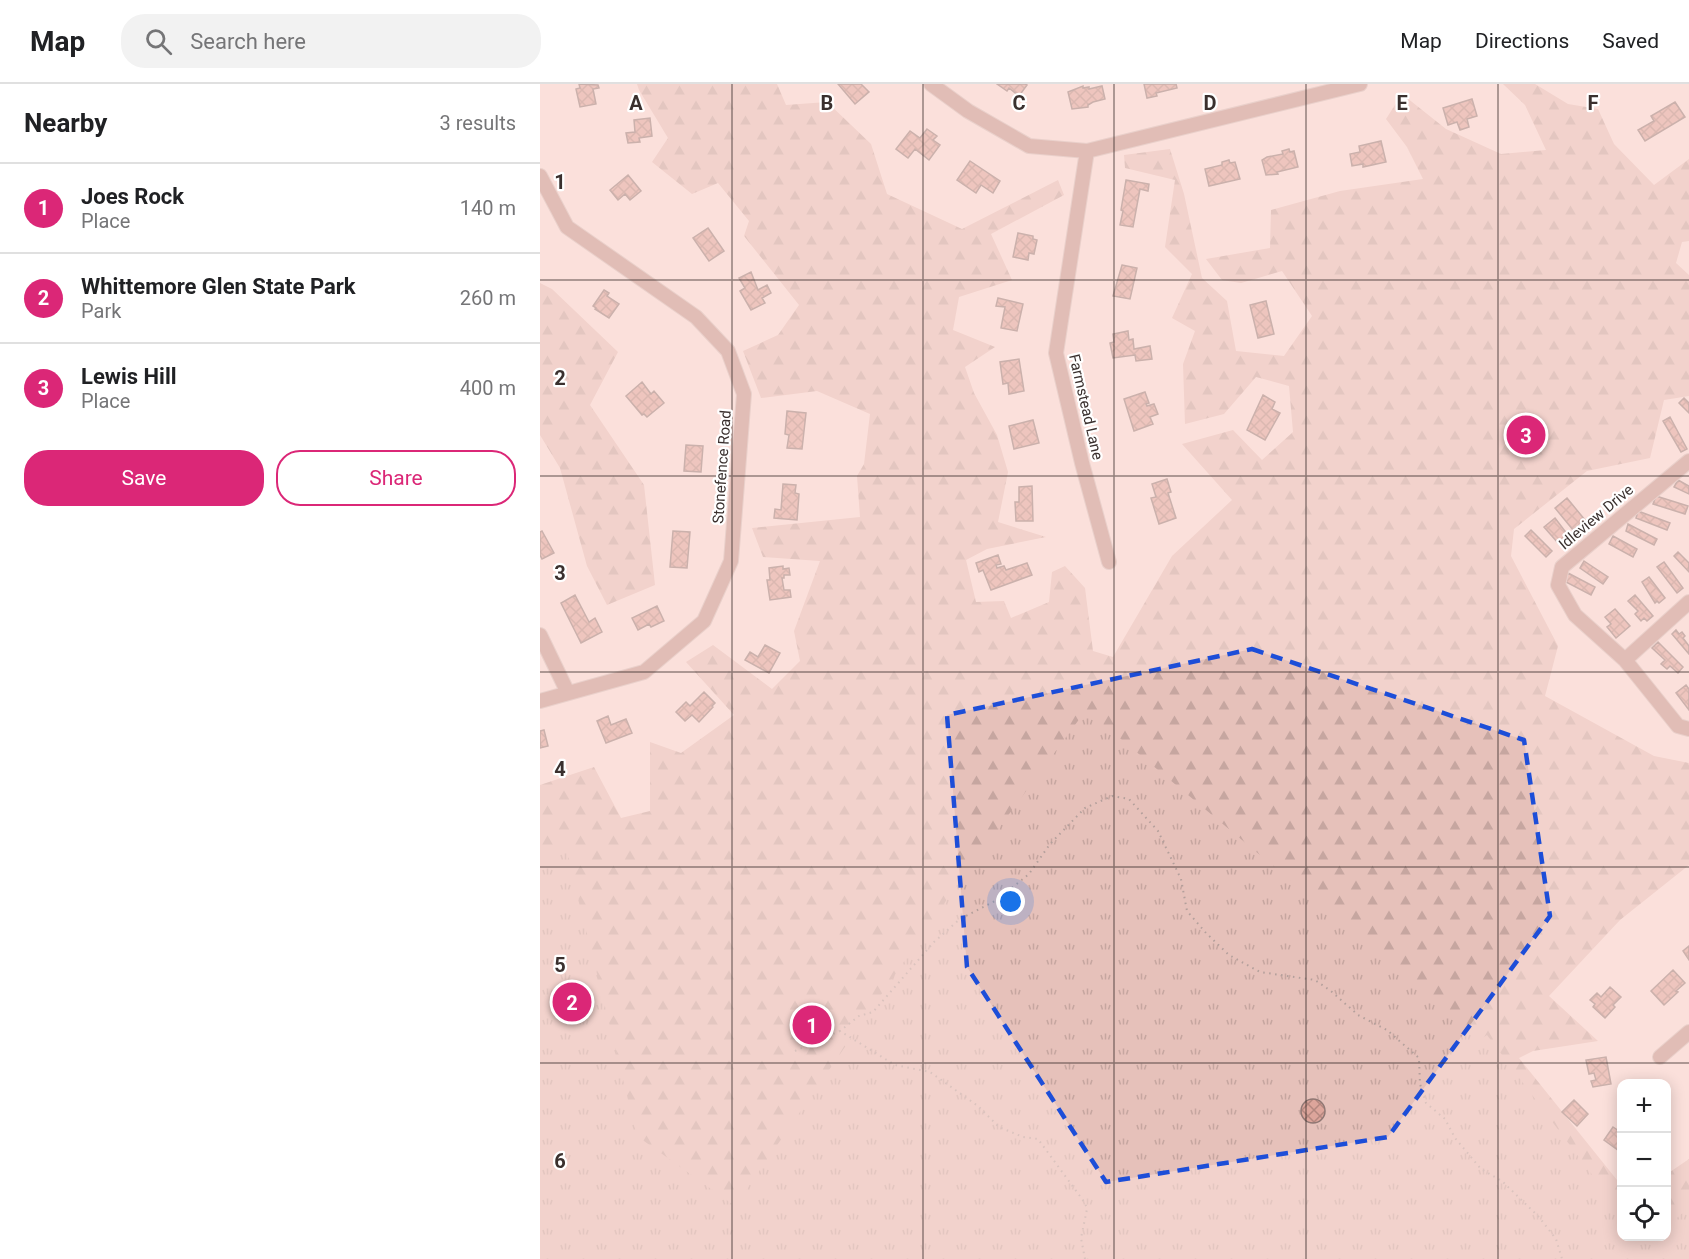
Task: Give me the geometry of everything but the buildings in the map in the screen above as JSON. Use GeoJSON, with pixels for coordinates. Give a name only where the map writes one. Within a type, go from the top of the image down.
{"type":"FeatureCollection","features":[{"type":"Feature","properties":{"kind":"street"},"geometry":{"type":"LineString","coordinates":[[930,84],[968,111],[1029,146],[1087,151],[1360,84]]}},
{"type":"Feature","properties":{"kind":"street","name":"Farmstead Lane"},"geometry":{"type":"LineString","coordinates":[[1087,151],[1056,353],[1082,463],[1109,562]]}},
{"type":"Feature","properties":{"kind":"street","name":"Stonefence Road"},"geometry":{"type":"LineString","coordinates":[[540,176],[567,227],[696,317],[728,351],[744,394],[731,561],[704,621],[644,672],[540,701]]}},
{"type":"Feature","properties":{"kind":"street","name":"Idleview Drive"},"geometry":{"type":"LineString","coordinates":[[1689,461],[1562,567],[1558,585],[1575,615],[1625,660],[1678,726],[1689,729]]}},
{"type":"Feature","properties":{"kind":"street"},"geometry":{"type":"LineString","coordinates":[[1625,660],[1689,602]]}},
{"type":"Feature","properties":{"kind":"street"},"geometry":{"type":"LineString","coordinates":[[540,635],[568,693]]}},
{"type":"Feature","properties":{"kind":"street"},"geometry":{"type":"LineString","coordinates":[[1660,1058],[1689,1032]]}},
{"type":"Feature","properties":{"kind":"path"},"geometry":{"type":"LineString","coordinates":[[795,1051],[840,1031],[859,1016],[873,1012],[934,942],[960,919],[997,900],[1029,874],[1050,844],[1085,808],[1112,796],[1129,799],[1158,831],[1181,879],[1187,911],[1206,933],[1228,955],[1260,972],[1315,980],[1358,1015],[1388,1030],[1419,1058],[1420,1084],[1426,1103],[1445,1119],[1455,1138],[1480,1169],[1502,1181],[1539,1217],[1556,1239],[1562,1259]]}},
{"type":"Feature","properties":{"kind":"path"},"geometry":{"type":"LineString","coordinates":[[840,1031],[895,1065],[930,1072],[978,1106],[999,1126],[1023,1137],[1038,1139],[1085,1203],[1087,1209],[1081,1238],[1084,1259]]}},
{"type":"Feature","properties":{"kind":"highlighted area"},"geometry":{"type":"Polygon","coordinates":[[[1252,649],[1524,740],[1550,916],[1388,1137],[1106,1182],[967,967],[947,715],[1252,649]]]}},
{"type":"Feature","properties":{"kind":"green space"},"geometry":{"type":"Polygon","coordinates":[[[637,84],[777,84],[786,105],[827,102],[871,144],[887,194],[962,229],[1058,180],[1064,195],[991,234],[1012,280],[959,297],[953,330],[995,347],[965,367],[974,393],[997,435],[1008,472],[998,522],[1046,537],[987,549],[966,560],[976,602],[1004,601],[1011,618],[1049,602],[1052,572],[1065,566],[1085,588],[1093,651],[1113,657],[1172,556],[1232,500],[1182,444],[1233,430],[1262,460],[1293,432],[1289,386],[1256,377],[1224,414],[1185,424],[1183,364],[1195,331],[1172,318],[1192,274],[1165,247],[1175,180],[1125,168],[1124,155],[1170,149],[1184,194],[1202,278],[1227,301],[1236,351],[1284,356],[1312,316],[1282,271],[1241,283],[1222,280],[1206,259],[1270,248],[1271,210],[1340,191],[1423,179],[1407,147],[1386,119],[1402,94],[1446,129],[1501,154],[1546,150],[1525,105],[1503,84],[1535,84],[1568,104],[1598,109],[1614,144],[1654,185],[1689,159],[1689,241],[1682,242],[1676,263],[1689,275],[1689,396],[1664,400],[1650,458],[1587,471],[1514,529],[1511,556],[1558,646],[1545,696],[1654,756],[1689,763],[1689,865],[1620,920],[1549,996],[1598,1041],[1533,1051],[1519,1058],[1617,1180],[1617,1241],[1671,1241],[1671,1171],[1689,1159],[1689,1259],[614,1259],[540,878],[540,785],[594,767],[621,818],[650,811],[650,742],[681,753],[734,715],[686,662],[713,645],[772,689],[800,661],[794,631],[820,561],[763,557],[752,528],[860,517],[857,476],[864,464],[870,414],[817,391],[761,398],[743,351],[778,335],[799,305],[744,236],[749,221],[718,183],[692,194],[652,162],[668,138],[637,84]]]}},
{"type":"Feature","properties":{"kind":"green space"},"geometry":{"type":"Polygon","coordinates":[[[540,283],[552,289],[618,352],[590,405],[644,485],[655,585],[607,605],[587,566],[560,468],[540,435],[540,283]]]}},
{"type":"Feature","properties":{"kind":"green space"},"geometry":{"type":"Polygon","coordinates":[[[1086,710],[1481,1039],[1487,1035],[1617,1208],[1617,1241],[1642,1241],[1646,1245],[1650,1241],[1671,1241],[1671,1223],[1689,1207],[1689,1259],[540,1259],[540,867],[562,832],[637,1136],[735,1206],[959,882],[1086,710]]]}},
{"type":"Feature","properties":{"kind":"place","name":"Lewis Hill"},"geometry":{"type":"Point","coordinates":[1526,435]}},
{"type":"Feature","properties":{"kind":"place","name":"Whittemore Glen State Park"},"geometry":{"type":"Point","coordinates":[572,1002]}},
{"type":"Feature","properties":{"kind":"place","name":"Joes Rock"},"geometry":{"type":"Point","coordinates":[812,1025]}}]}
